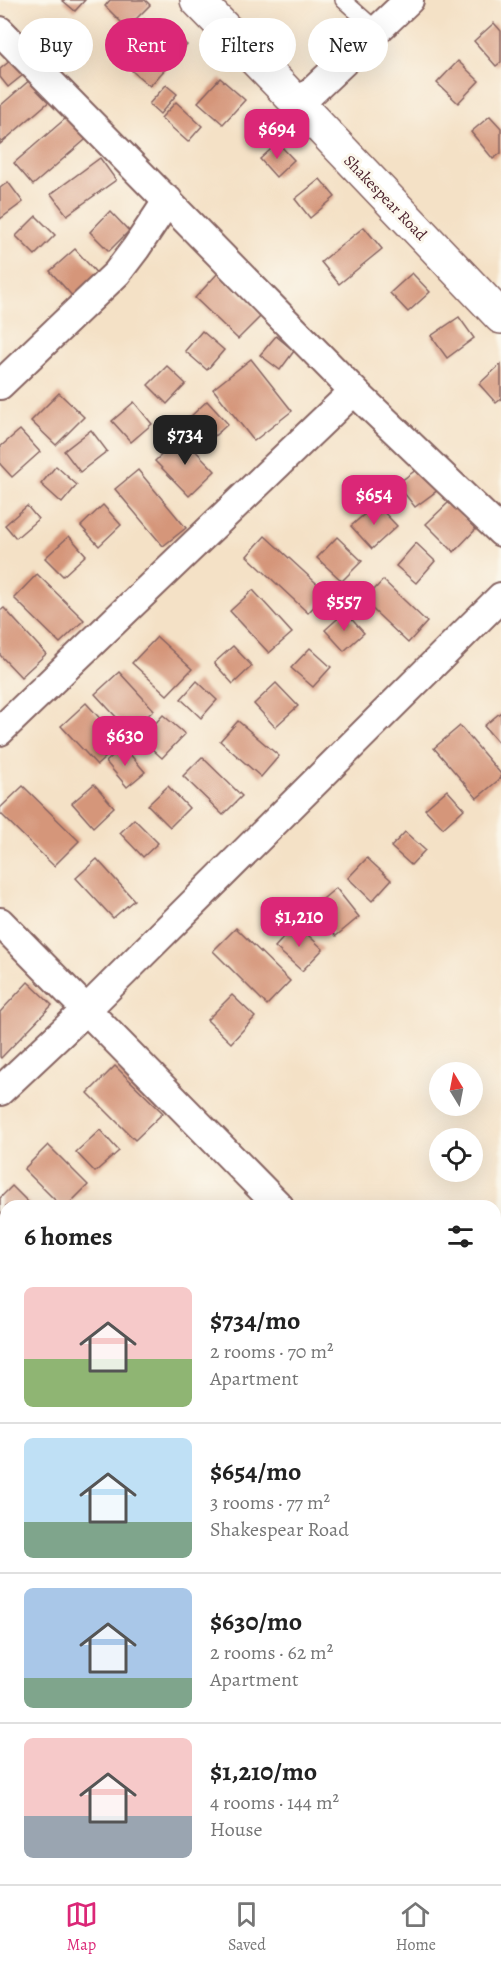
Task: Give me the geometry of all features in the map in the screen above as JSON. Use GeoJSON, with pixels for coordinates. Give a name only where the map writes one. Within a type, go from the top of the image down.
{"type":"FeatureCollection","features":[{"type":"Feature","properties":{"kind":"street","name":"Shakespear Road"},"geometry":{"type":"LineString","coordinates":[[197,0],[501,317]]}},
{"type":"Feature","properties":{"kind":"street"},"geometry":{"type":"LineString","coordinates":[[388,21],[409,0]]}},
{"type":"Feature","properties":{"kind":"street"},"geometry":{"type":"LineString","coordinates":[[0,31],[354,391],[501,532]]}},
{"type":"Feature","properties":{"kind":"street"},"geometry":{"type":"LineString","coordinates":[[298,105],[334,72]]}},
{"type":"Feature","properties":{"kind":"street"},"geometry":{"type":"LineString","coordinates":[[2,379],[117,273],[168,200]]}},
{"type":"Feature","properties":{"kind":"street"},"geometry":{"type":"LineString","coordinates":[[0,730],[354,391]]}},
{"type":"Feature","properties":{"kind":"street"},"geometry":{"type":"LineString","coordinates":[[0,1091],[86,1010],[501,597]]}},
{"type":"Feature","properties":{"kind":"street"},"geometry":{"type":"LineString","coordinates":[[0,922],[273,1200]]}},
{"type":"Feature","properties":{"kind":"lane"},"geometry":{"type":"LineString","coordinates":[[343,0],[363,18]]}},
{"type":"Feature","properties":{"kind":"building"},"geometry":{"type":"Polygon","coordinates":[[[62,0],[85,0],[75,11],[62,0]]]}},
{"type":"Feature","properties":{"kind":"building"},"geometry":{"type":"Polygon","coordinates":[[[110,0],[145,0],[150,5],[137,18],[117,18],[105,6],[110,0]]]}},
{"type":"Feature","properties":{"kind":"building"},"geometry":{"type":"Polygon","coordinates":[[[494,23],[501,31],[501,62],[496,66],[474,41],[494,23]]]}},
{"type":"Feature","properties":{"kind":"building"},"geometry":{"type":"Polygon","coordinates":[[[16,56],[18,72],[27,72],[8,87],[0,77],[0,69],[16,56]]]}},
{"type":"Feature","properties":{"kind":"building"},"geometry":{"type":"Polygon","coordinates":[[[458,61],[479,81],[458,103],[437,83],[458,61]]]}},
{"type":"Feature","properties":{"kind":"building"},"geometry":{"type":"Polygon","coordinates":[[[133,72],[163,72],[150,86],[133,72]]]}},
{"type":"Feature","properties":{"kind":"building"},"geometry":{"type":"Polygon","coordinates":[[[32,78],[51,100],[0,144],[0,106],[32,78]]]}},
{"type":"Feature","properties":{"kind":"building"},"geometry":{"type":"Polygon","coordinates":[[[220,78],[245,100],[223,124],[198,102],[220,78]]]}},
{"type":"Feature","properties":{"kind":"building"},"geometry":{"type":"Polygon","coordinates":[[[166,85],[177,94],[160,114],[149,104],[166,85]]]}},
{"type":"Feature","properties":{"kind":"building"},"geometry":{"type":"Polygon","coordinates":[[[176,102],[202,126],[188,142],[161,118],[176,102]]]}},
{"type":"Feature","properties":{"kind":"building"},"geometry":{"type":"Polygon","coordinates":[[[73,112],[92,134],[33,185],[14,163],[73,112]]]}},
{"type":"Feature","properties":{"kind":"building"},"geometry":{"type":"Polygon","coordinates":[[[490,116],[501,128],[501,153],[493,159],[471,132],[490,116]]]}},
{"type":"Feature","properties":{"kind":"building"},"geometry":{"type":"Polygon","coordinates":[[[278,143],[294,160],[276,177],[260,159],[278,143]]]}},
{"type":"Feature","properties":{"kind":"building"},"geometry":{"type":"Polygon","coordinates":[[[100,158],[116,180],[67,215],[51,194],[100,158]]]}},
{"type":"Feature","properties":{"kind":"building"},"geometry":{"type":"Polygon","coordinates":[[[320,179],[335,197],[310,218],[295,199],[320,179]]]}},
{"type":"Feature","properties":{"kind":"building"},"geometry":{"type":"Polygon","coordinates":[[[8,182],[23,202],[0,219],[0,188],[8,182]]]}},
{"type":"Feature","properties":{"kind":"building"},"geometry":{"type":"Polygon","coordinates":[[[110,211],[129,231],[109,251],[90,232],[110,211]]]}},
{"type":"Feature","properties":{"kind":"building"},"geometry":{"type":"Polygon","coordinates":[[[36,216],[55,235],[35,255],[16,236],[36,216]]]}},
{"type":"Feature","properties":{"kind":"building"},"geometry":{"type":"Polygon","coordinates":[[[364,227],[382,249],[339,284],[321,262],[364,227]]]}},
{"type":"Feature","properties":{"kind":"building"},"geometry":{"type":"Polygon","coordinates":[[[75,249],[100,277],[75,299],[50,271],[75,249]]]}},
{"type":"Feature","properties":{"kind":"building"},"geometry":{"type":"Polygon","coordinates":[[[218,273],[262,315],[238,339],[195,298],[218,273]]]}},
{"type":"Feature","properties":{"kind":"building"},"geometry":{"type":"Polygon","coordinates":[[[412,273],[430,292],[408,312],[390,293],[412,273]]]}},
{"type":"Feature","properties":{"kind":"building"},"geometry":{"type":"Polygon","coordinates":[[[459,317],[474,338],[447,358],[431,336],[459,317]]]}},
{"type":"Feature","properties":{"kind":"building"},"geometry":{"type":"Polygon","coordinates":[[[202,331],[224,350],[207,370],[185,351],[202,331]]]}},
{"type":"Feature","properties":{"kind":"building"},"geometry":{"type":"Polygon","coordinates":[[[276,336],[294,351],[280,370],[260,355],[276,336]]]}},
{"type":"Feature","properties":{"kind":"building"},"geometry":{"type":"Polygon","coordinates":[[[251,359],[292,411],[254,441],[213,389],[251,359]]]}},
{"type":"Feature","properties":{"kind":"building"},"geometry":{"type":"Polygon","coordinates":[[[501,364],[501,399],[496,403],[479,384],[501,364]]]}},
{"type":"Feature","properties":{"kind":"building"},"geometry":{"type":"Polygon","coordinates":[[[167,366],[186,384],[167,404],[148,385],[167,366]]]}},
{"type":"Feature","properties":{"kind":"building"},"geometry":{"type":"Polygon","coordinates":[[[59,393],[84,417],[56,445],[31,421],[59,393]]]}},
{"type":"Feature","properties":{"kind":"building"},"geometry":{"type":"Polygon","coordinates":[[[207,401],[228,424],[209,441],[188,419],[207,401]]]}},
{"type":"Feature","properties":{"kind":"building"},"geometry":{"type":"Polygon","coordinates":[[[134,402],[152,424],[131,442],[112,421],[134,402]]]}},
{"type":"Feature","properties":{"kind":"building"},"geometry":{"type":"Polygon","coordinates":[[[20,430],[40,452],[12,477],[0,464],[0,447],[20,430]]]}},
{"type":"Feature","properties":{"kind":"building"},"geometry":{"type":"Polygon","coordinates":[[[91,430],[107,451],[80,472],[64,451],[91,430]]]}},
{"type":"Feature","properties":{"kind":"building"},"geometry":{"type":"Polygon","coordinates":[[[181,436],[215,471],[189,496],[155,461],[181,436]]]}},
{"type":"Feature","properties":{"kind":"building"},"geometry":{"type":"Polygon","coordinates":[[[56,466],[77,485],[62,503],[41,484],[56,466]]]}},
{"type":"Feature","properties":{"kind":"building"},"geometry":{"type":"Polygon","coordinates":[[[420,467],[438,490],[415,507],[397,484],[420,467]]]}},
{"type":"Feature","properties":{"kind":"building"},"geometry":{"type":"Polygon","coordinates":[[[138,470],[186,528],[163,546],[115,489],[138,470]]]}},
{"type":"Feature","properties":{"kind":"building"},"geometry":{"type":"Polygon","coordinates":[[[449,502],[476,529],[454,552],[426,524],[449,502]]]}},
{"type":"Feature","properties":{"kind":"building"},"geometry":{"type":"Polygon","coordinates":[[[376,504],[397,526],[372,549],[351,526],[376,504]]]}},
{"type":"Feature","properties":{"kind":"building"},"geometry":{"type":"Polygon","coordinates":[[[103,505],[121,525],[99,546],[81,526],[103,505]]]}},
{"type":"Feature","properties":{"kind":"building"},"geometry":{"type":"Polygon","coordinates":[[[27,506],[38,519],[16,538],[5,525],[27,506]]]}},
{"type":"Feature","properties":{"kind":"building"},"geometry":{"type":"Polygon","coordinates":[[[69,536],[86,555],[63,576],[45,558],[69,536]]]}},
{"type":"Feature","properties":{"kind":"building"},"geometry":{"type":"Polygon","coordinates":[[[265,536],[327,593],[308,613],[247,556],[265,536]]]}},
{"type":"Feature","properties":{"kind":"building"},"geometry":{"type":"Polygon","coordinates":[[[337,537],[362,561],[342,581],[317,558],[337,537]]]}},
{"type":"Feature","properties":{"kind":"building"},"geometry":{"type":"Polygon","coordinates":[[[416,543],[435,561],[416,583],[396,566],[416,543]]]}},
{"type":"Feature","properties":{"kind":"building"},"geometry":{"type":"Polygon","coordinates":[[[37,574],[84,620],[60,643],[14,598],[37,574]]]}},
{"type":"Feature","properties":{"kind":"building"},"geometry":{"type":"Polygon","coordinates":[[[383,580],[427,622],[408,643],[364,601],[383,580]]]}},
{"type":"Feature","properties":{"kind":"building"},"geometry":{"type":"Polygon","coordinates":[[[253,590],[292,633],[269,653],[230,611],[253,590]]]}},
{"type":"Feature","properties":{"kind":"building"},"geometry":{"type":"Polygon","coordinates":[[[4,608],[46,654],[21,677],[0,655],[0,611],[4,608]]]}},
{"type":"Feature","properties":{"kind":"building"},"geometry":{"type":"Polygon","coordinates":[[[345,612],[364,633],[344,651],[325,630],[345,612]]]}},
{"type":"Feature","properties":{"kind":"building"},"geometry":{"type":"Polygon","coordinates":[[[157,637],[192,669],[167,695],[132,663],[157,637]]]}},
{"type":"Feature","properties":{"kind":"building"},"geometry":{"type":"Polygon","coordinates":[[[233,646],[252,666],[233,684],[214,663],[233,646]]]}},
{"type":"Feature","properties":{"kind":"building"},"geometry":{"type":"Polygon","coordinates":[[[310,648],[331,667],[313,687],[291,668],[310,648]]]}},
{"type":"Feature","properties":{"kind":"building"},"geometry":{"type":"Polygon","coordinates":[[[119,672],[154,710],[130,732],[95,694],[119,672]]]}},
{"type":"Feature","properties":{"kind":"building"},"geometry":{"type":"Polygon","coordinates":[[[197,681],[217,700],[201,718],[181,699],[197,681]]]}},
{"type":"Feature","properties":{"kind":"building"},"geometry":{"type":"Polygon","coordinates":[[[276,683],[298,706],[275,727],[254,704],[276,683]]]}},
{"type":"Feature","properties":{"kind":"building"},"geometry":{"type":"Polygon","coordinates":[[[86,703],[122,743],[97,765],[61,726],[86,703]]]}},
{"type":"Feature","properties":{"kind":"building"},"geometry":{"type":"Polygon","coordinates":[[[501,712],[501,746],[484,726],[501,712]]]}},
{"type":"Feature","properties":{"kind":"building"},"geometry":{"type":"Polygon","coordinates":[[[163,715],[185,734],[162,758],[141,739],[163,715]]]}},
{"type":"Feature","properties":{"kind":"building"},"geometry":{"type":"Polygon","coordinates":[[[238,721],[279,756],[261,777],[220,741],[238,721]]]}},
{"type":"Feature","properties":{"kind":"building"},"geometry":{"type":"Polygon","coordinates":[[[460,726],[501,774],[501,778],[477,798],[434,748],[460,726]]]}},
{"type":"Feature","properties":{"kind":"building"},"geometry":{"type":"Polygon","coordinates":[[[123,746],[145,772],[127,787],[106,762],[123,746]]]}},
{"type":"Feature","properties":{"kind":"building"},"geometry":{"type":"Polygon","coordinates":[[[202,757],[242,796],[223,815],[183,776],[202,757]]]}},
{"type":"Feature","properties":{"kind":"building"},"geometry":{"type":"Polygon","coordinates":[[[94,784],[114,807],[93,827],[72,803],[94,784]]]}},
{"type":"Feature","properties":{"kind":"building"},"geometry":{"type":"Polygon","coordinates":[[[23,786],[79,841],[54,866],[0,813],[0,808],[23,786]]]}},
{"type":"Feature","properties":{"kind":"building"},"geometry":{"type":"Polygon","coordinates":[[[168,786],[189,808],[170,827],[148,805],[168,786]]]}},
{"type":"Feature","properties":{"kind":"building"},"geometry":{"type":"Polygon","coordinates":[[[447,790],[464,809],[443,828],[425,809],[447,790]]]}},
{"type":"Feature","properties":{"kind":"building"},"geometry":{"type":"Polygon","coordinates":[[[134,819],[158,843],[143,857],[120,833],[134,819]]]}},
{"type":"Feature","properties":{"kind":"building"},"geometry":{"type":"Polygon","coordinates":[[[405,832],[425,850],[411,865],[391,847],[405,832]]]}},
{"type":"Feature","properties":{"kind":"building"},"geometry":{"type":"Polygon","coordinates":[[[367,858],[391,880],[372,901],[348,878],[367,858]]]}},
{"type":"Feature","properties":{"kind":"building"},"geometry":{"type":"Polygon","coordinates":[[[97,859],[134,900],[113,918],[76,878],[97,859]]]}},
{"type":"Feature","properties":{"kind":"building"},"geometry":{"type":"Polygon","coordinates":[[[336,888],[359,917],[336,936],[312,908],[336,888]]]}},
{"type":"Feature","properties":{"kind":"building"},"geometry":{"type":"Polygon","coordinates":[[[296,924],[323,949],[302,971],[275,947],[296,924]]]}},
{"type":"Feature","properties":{"kind":"building"},"geometry":{"type":"Polygon","coordinates":[[[236,928],[290,981],[267,1005],[213,951],[236,928]]]}},
{"type":"Feature","properties":{"kind":"building"},"geometry":{"type":"Polygon","coordinates":[[[28,982],[52,1005],[1,1058],[0,1012],[28,982]]]}},
{"type":"Feature","properties":{"kind":"building"},"geometry":{"type":"Polygon","coordinates":[[[232,995],[255,1017],[231,1043],[207,1020],[232,995]]]}},
{"type":"Feature","properties":{"kind":"building"},"geometry":{"type":"Polygon","coordinates":[[[115,1066],[163,1113],[135,1140],[88,1093],[115,1066]]]}},
{"type":"Feature","properties":{"kind":"building"},"geometry":{"type":"Polygon","coordinates":[[[100,1130],[119,1151],[95,1172],[76,1152],[100,1130]]]}},
{"type":"Feature","properties":{"kind":"building"},"geometry":{"type":"Polygon","coordinates":[[[48,1145],[88,1185],[73,1200],[55,1200],[24,1169],[48,1145]]]}},
{"type":"Feature","properties":{"kind":"building"},"geometry":{"type":"Polygon","coordinates":[[[12,1186],[26,1200],[0,1200],[12,1186]]]}}]}
